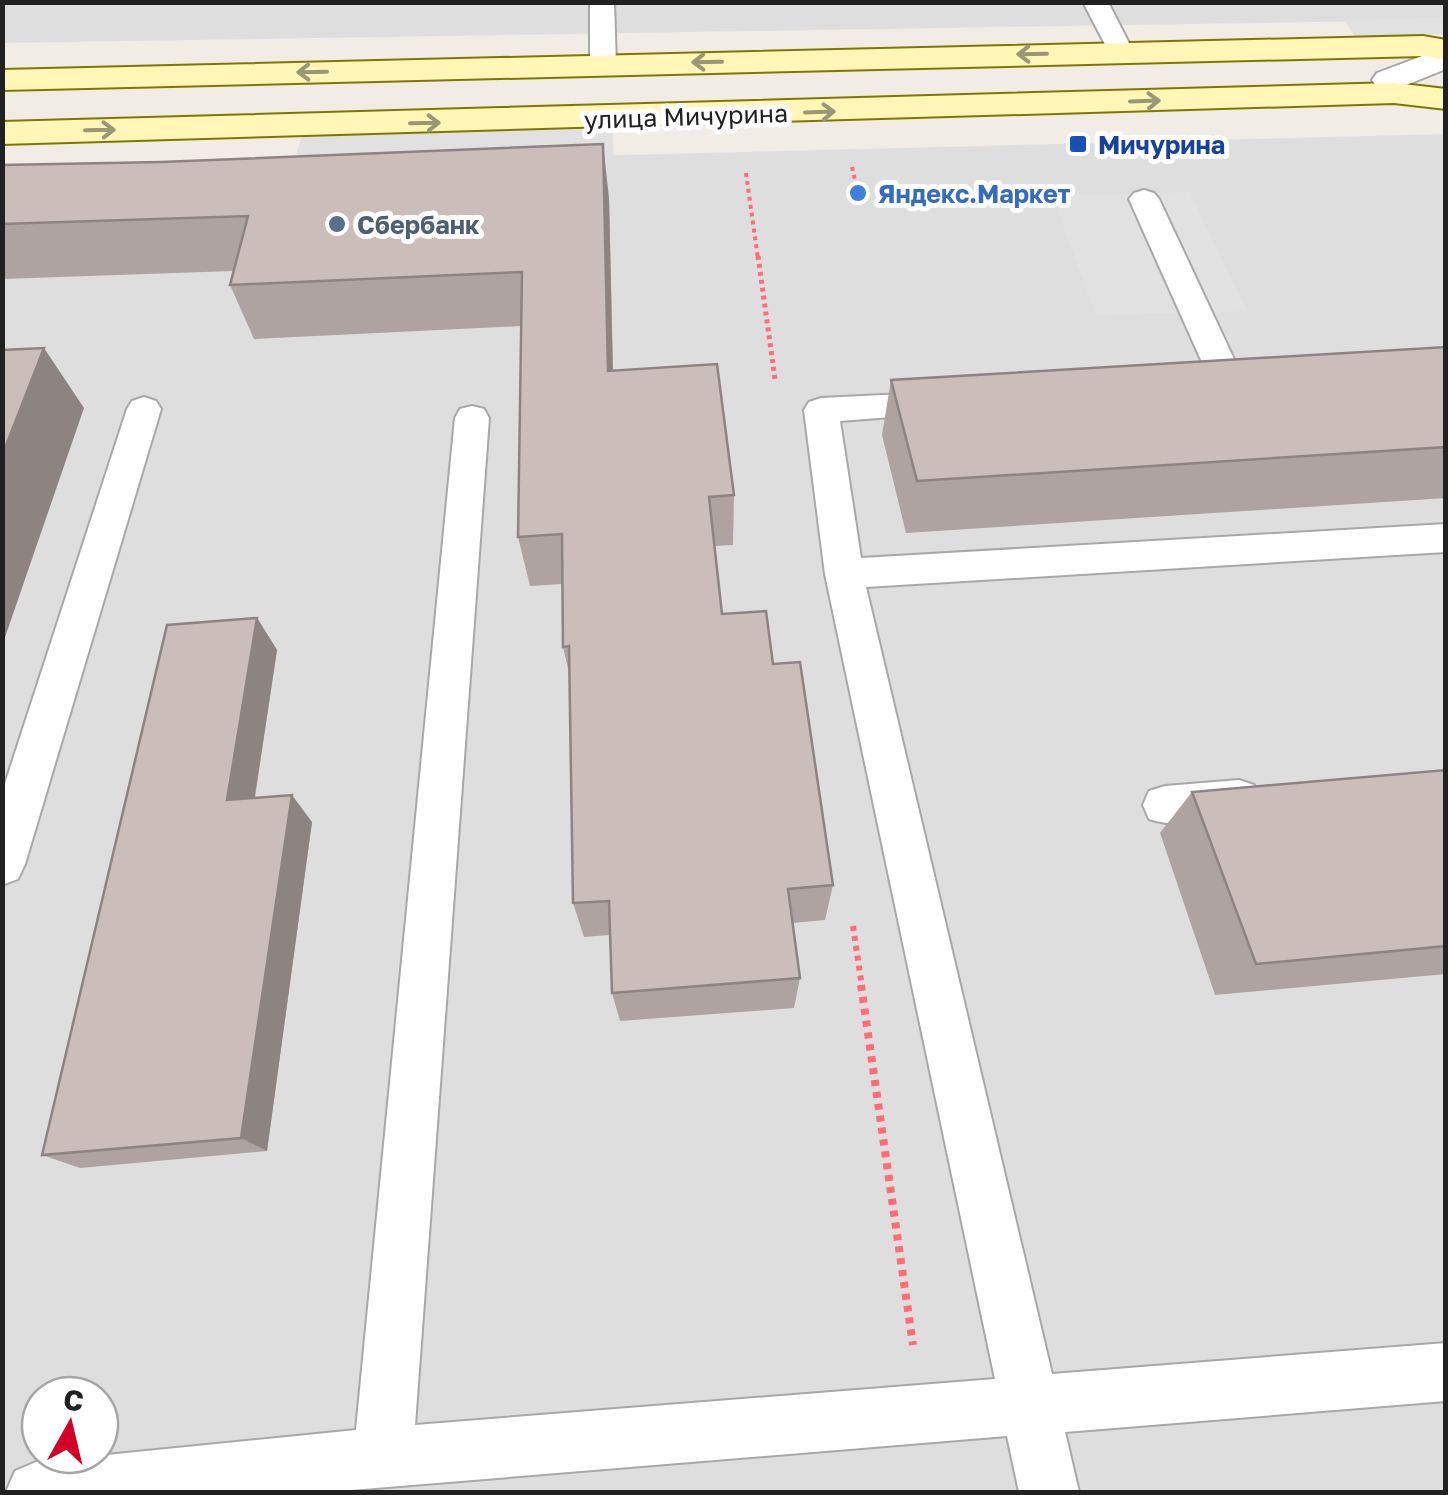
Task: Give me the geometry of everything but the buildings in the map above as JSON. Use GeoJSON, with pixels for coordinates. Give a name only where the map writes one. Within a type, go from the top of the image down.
{"type":"FeatureCollection","features":[{"type":"Feature","properties":{"kind":"street","name":"улица Мичурина"},"geometry":{"type":"LineString","coordinates":[[2,80],[1423,46],[1446,54]]}},
{"type":"Feature","properties":{"kind":"street","name":"улица Мичурина"},"geometry":{"type":"LineString","coordinates":[[1340,48],[1384,66],[1379,87]]}},
{"type":"Feature","properties":{"kind":"street","name":"улица Мичурина"},"geometry":{"type":"LineString","coordinates":[[1379,87],[1446,54]]}},
{"type":"Feature","properties":{"kind":"street","name":"улица Мичурина"},"geometry":{"type":"LineString","coordinates":[[2,133],[1379,87],[1446,98]]}},
{"type":"Feature","properties":{"kind":"lane"},"geometry":{"type":"LineString","coordinates":[[602,2],[603,64]]}},
{"type":"Feature","properties":{"kind":"lane"},"geometry":{"type":"LineString","coordinates":[[1094,2],[1120,52]]}},
{"type":"Feature","properties":{"kind":"lane"},"geometry":{"type":"LineString","coordinates":[[1144,198],[1231,389]]}},
{"type":"Feature","properties":{"kind":"lane"},"geometry":{"type":"LineString","coordinates":[[977,402],[821,410],[844,574],[1049,1492]]}},
{"type":"Feature","properties":{"kind":"lane"},"geometry":{"type":"LineString","coordinates":[[2,864],[144,409]]}},
{"type":"Feature","properties":{"kind":"lane"},"geometry":{"type":"LineString","coordinates":[[383,1457],[472,418]]}},
{"type":"Feature","properties":{"kind":"lane"},"geometry":{"type":"LineString","coordinates":[[844,574],[1446,538]]}},
{"type":"Feature","properties":{"kind":"lane"},"geometry":{"type":"LineString","coordinates":[[1165,805],[1277,797]]}},
{"type":"Feature","properties":{"kind":"lane"},"geometry":{"type":"LineString","coordinates":[[36,1492],[383,1457],[1446,1372]]}},
{"type":"Feature","properties":{"kind":"path"},"geometry":{"type":"LineString","coordinates":[[852,167],[858,193]]}},
{"type":"Feature","properties":{"kind":"shaded area"},"geometry":{"type":"Polygon","coordinates":[[[3,2],[1446,3],[1445,20],[3,43],[3,2]]]}},
{"type":"Feature","properties":{"kind":"shaded area"},"geometry":{"type":"Polygon","coordinates":[[[1445,17],[1445,34],[1355,37],[1344,20],[1445,17]]]}},
{"type":"Feature","properties":{"kind":"shaded area"},"geometry":{"type":"Polygon","coordinates":[[[612,118],[614,160],[292,168],[305,126],[612,118]]]}},
{"type":"Feature","properties":{"kind":"shaded area"},"geometry":{"type":"Polygon","coordinates":[[[1445,134],[1445,1492],[3,1492],[2,171],[1445,134]]]}},
{"type":"Feature","properties":{"kind":"shaded area"},"geometry":{"type":"Polygon","coordinates":[[[1190,192],[1247,311],[1096,315],[1052,196],[1190,192]]]}},
{"type":"Feature","properties":{"kind":"place","name":"Мичурина"},"geometry":{"type":"Point","coordinates":[1078,144]}},
{"type":"Feature","properties":{"kind":"place","name":"Яндекс.Маркет"},"geometry":{"type":"Point","coordinates":[858,193]}},
{"type":"Feature","properties":{"kind":"place","name":"Сбербанк"},"geometry":{"type":"Point","coordinates":[337,224]}}]}
